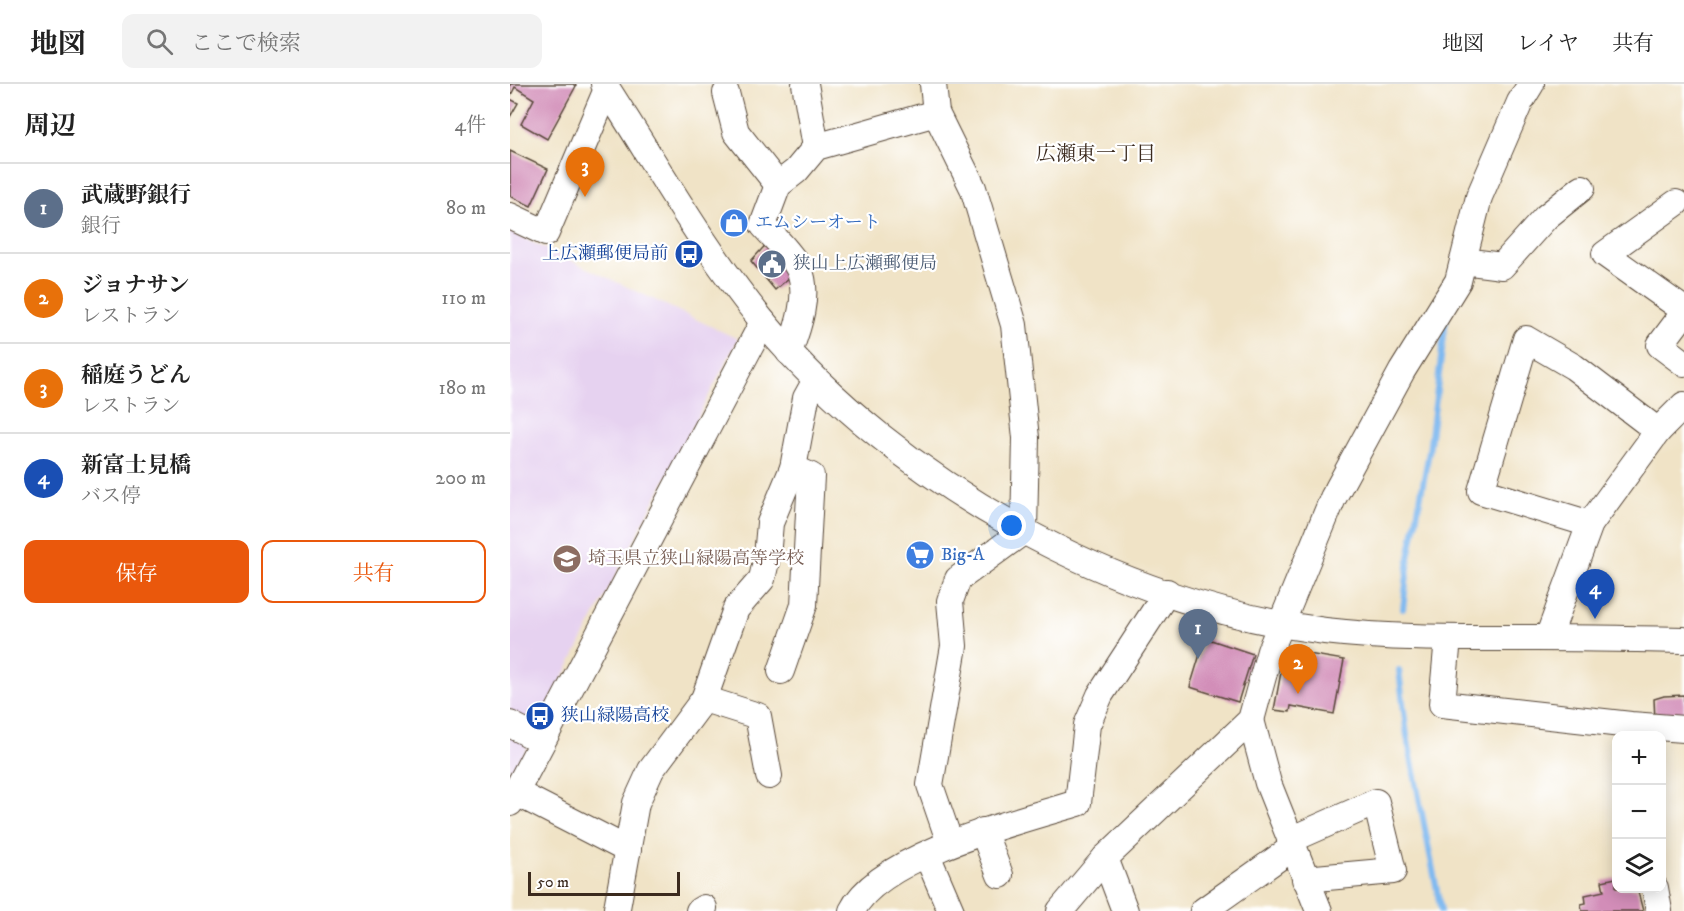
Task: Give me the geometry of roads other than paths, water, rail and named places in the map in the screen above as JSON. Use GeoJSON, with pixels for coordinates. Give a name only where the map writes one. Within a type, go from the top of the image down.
{"type":"FeatureCollection","features":[{"type":"Feature","properties":{"kind":"street"},"geometry":{"type":"LineString","coordinates":[[805,84],[816,147]]}},
{"type":"Feature","properties":{"kind":"street"},"geometry":{"type":"LineString","coordinates":[[933,84],[936,113],[974,188],[1014,325],[1026,438],[1024,531]]}},
{"type":"Feature","properties":{"kind":"street"},"geometry":{"type":"LineString","coordinates":[[1318,911],[1268,783],[1251,720],[1270,651],[1333,498],[1402,370],[1458,281],[1479,197],[1520,102],[1531,84]]}},
{"type":"Feature","properties":{"kind":"street"},"geometry":{"type":"LineString","coordinates":[[510,216],[546,232],[605,86]]}},
{"type":"Feature","properties":{"kind":"street"},"geometry":{"type":"LineString","coordinates":[[605,86],[722,267],[763,322],[789,352],[859,420],[902,454],[1024,531],[1091,564],[1167,592],[1282,623],[1360,634],[1448,638],[1684,640]]}},
{"type":"Feature","properties":{"kind":"street"},"geometry":{"type":"LineString","coordinates":[[726,93],[736,132],[778,185]]}},
{"type":"Feature","properties":{"kind":"street"},"geometry":{"type":"LineString","coordinates":[[789,352],[799,324],[803,284],[798,269],[764,225],[778,185],[796,171],[816,147],[936,113]]}},
{"type":"Feature","properties":{"kind":"street"},"geometry":{"type":"LineString","coordinates":[[1463,261],[1502,266],[1546,217],[1582,188]]}},
{"type":"Feature","properties":{"kind":"street"},"geometry":{"type":"LineString","coordinates":[[1676,202],[1605,254],[1684,311],[1659,345],[1684,363]]}},
{"type":"Feature","properties":{"kind":"street"},"geometry":{"type":"LineString","coordinates":[[628,850],[513,798],[763,322]]}},
{"type":"Feature","properties":{"kind":"street"},"geometry":{"type":"LineString","coordinates":[[1590,524],[1481,491],[1526,339],[1574,367],[1658,431]]}},
{"type":"Feature","properties":{"kind":"street"},"geometry":{"type":"LineString","coordinates":[[618,910],[636,803],[651,770],[704,699],[736,609],[762,579],[767,557],[770,523],[793,468],[806,398],[816,380]]}},
{"type":"Feature","properties":{"kind":"street"},"geometry":{"type":"LineString","coordinates":[[1548,638],[1590,524],[1658,431],[1684,405]]}},
{"type":"Feature","properties":{"kind":"street"},"geometry":{"type":"LineString","coordinates":[[781,671],[804,605],[811,476],[793,468]]}},
{"type":"Feature","properties":{"kind":"street"},"geometry":{"type":"LineString","coordinates":[[950,843],[930,785],[954,646],[950,601],[958,579],[1024,531]]}},
{"type":"Feature","properties":{"kind":"street"},"geometry":{"type":"LineString","coordinates":[[852,911],[871,886],[950,843],[1078,803],[1087,725],[1100,695],[1167,592]]}},
{"type":"Feature","properties":{"kind":"street"},"geometry":{"type":"LineString","coordinates":[[1448,638],[1443,704],[1631,730],[1684,729]]}},
{"type":"Feature","properties":{"kind":"street"},"geometry":{"type":"LineString","coordinates":[[704,699],[758,716],[769,776]]}},
{"type":"Feature","properties":{"kind":"street"},"geometry":{"type":"LineString","coordinates":[[1060,911],[1105,858],[1251,720]]}},
{"type":"Feature","properties":{"kind":"street"},"geometry":{"type":"LineString","coordinates":[[510,724],[542,741]]}},
{"type":"Feature","properties":{"kind":"street"},"geometry":{"type":"LineString","coordinates":[[1203,911],[1291,844],[1376,802],[1393,871],[1305,879]]}},
{"type":"Feature","properties":{"kind":"street"},"geometry":{"type":"LineString","coordinates":[[983,831],[1000,875]]}},
{"type":"Feature","properties":{"kind":"street"},"geometry":{"type":"LineString","coordinates":[[927,855],[951,911]]}},
{"type":"Feature","properties":{"kind":"street"},"geometry":{"type":"LineString","coordinates":[[1105,858],[1125,911]]}},
{"type":"Feature","properties":{"kind":"street"},"geometry":{"type":"LineString","coordinates":[[1656,893],[1659,911]]}},
{"type":"Feature","properties":{"kind":"waterway"},"geometry":{"type":"LineString","coordinates":[[1403,609],[1409,558],[1429,452],[1446,319]]}},
{"type":"Feature","properties":{"kind":"waterway"},"geometry":{"type":"LineString","coordinates":[[1399,670],[1407,736],[1441,911]]}},
{"type":"Feature","properties":{"kind":"place","name":"稲庭うどん"},"geometry":{"type":"Point","coordinates":[585,197]}},
{"type":"Feature","properties":{"kind":"place","name":"エムシーオート"},"geometry":{"type":"Point","coordinates":[734,223]}},
{"type":"Feature","properties":{"kind":"place","name":"上広瀬郵便局前"},"geometry":{"type":"Point","coordinates":[689,254]}},
{"type":"Feature","properties":{"kind":"place","name":"狭山上広瀬郵便局"},"geometry":{"type":"Point","coordinates":[772,264]}},
{"type":"Feature","properties":{"kind":"place","name":"Big-A"},"geometry":{"type":"Point","coordinates":[920,555]}},
{"type":"Feature","properties":{"kind":"place","name":"埼玉県立狭山緑陽高等学校"},"geometry":{"type":"Point","coordinates":[567,559]}},
{"type":"Feature","properties":{"kind":"place","name":"新富士見橋"},"geometry":{"type":"Point","coordinates":[1595,619]}},
{"type":"Feature","properties":{"kind":"place","name":"武蔵野銀行"},"geometry":{"type":"Point","coordinates":[1198,659]}},
{"type":"Feature","properties":{"kind":"place","name":"ジョナサン"},"geometry":{"type":"Point","coordinates":[1298,694]}},
{"type":"Feature","properties":{"kind":"place","name":"狭山緑陽高校"},"geometry":{"type":"Point","coordinates":[540,716]}},
{"type":"Feature","properties":{"kind":"district","name":"広瀬東一丁目"},"geometry":{"type":"Point","coordinates":[1096,154]}}]}
